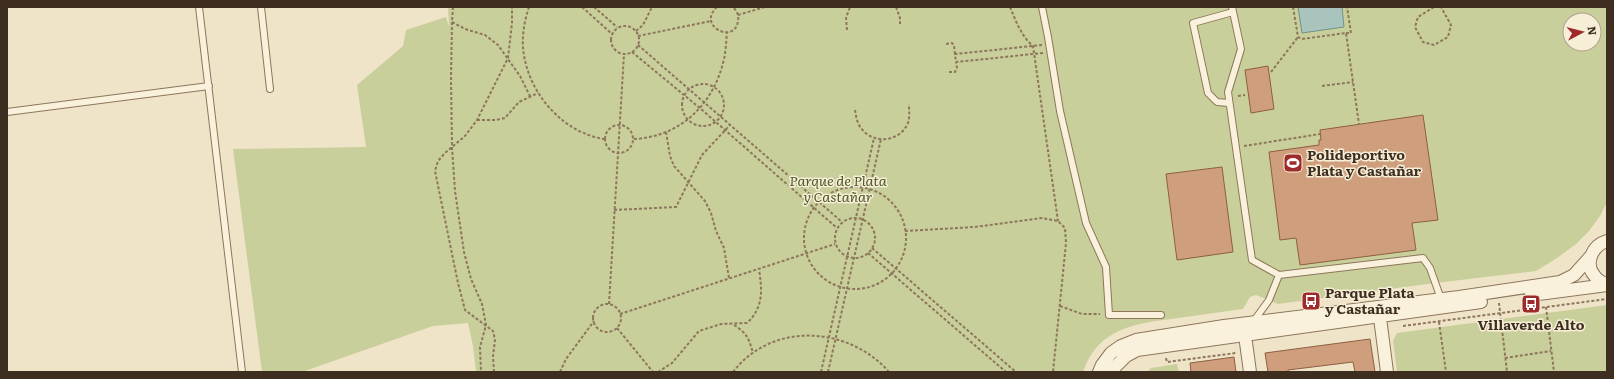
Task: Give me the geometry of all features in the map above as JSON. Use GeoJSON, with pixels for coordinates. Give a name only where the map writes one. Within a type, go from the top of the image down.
{"type":"FeatureCollection","features":[{"type":"Feature","properties":{"kind":"street"},"geometry":{"type":"LineString","coordinates":[[1606,241],[1594,249],[1591,256],[1590,267],[1593,274],[1599,281],[1607,285]]}},
{"type":"Feature","properties":{"kind":"street"},"geometry":{"type":"LineString","coordinates":[[1099,372],[1110,353],[1121,346],[1136,340],[1439,304],[1560,282],[1574,274],[1591,256]]}},
{"type":"Feature","properties":{"kind":"street"},"geometry":{"type":"LineString","coordinates":[[1439,304],[1498,300],[1607,285]]}},
{"type":"Feature","properties":{"kind":"street"},"geometry":{"type":"LineString","coordinates":[[1379,312],[1387,372]]}},
{"type":"Feature","properties":{"kind":"street"},"geometry":{"type":"LineString","coordinates":[[1110,372],[1126,356],[1137,350],[1247,327]]}},
{"type":"Feature","properties":{"kind":"street"},"geometry":{"type":"LineString","coordinates":[[1247,327],[1250,372]]}},
{"type":"Feature","properties":{"kind":"lane"},"geometry":{"type":"LineString","coordinates":[[199,7],[242,372]]}},
{"type":"Feature","properties":{"kind":"lane"},"geometry":{"type":"LineString","coordinates":[[261,7],[270,89]]}},
{"type":"Feature","properties":{"kind":"lane"},"geometry":{"type":"LineString","coordinates":[[1042,7],[1060,111],[1086,223],[1106,267],[1109,315],[1161,315]]}},
{"type":"Feature","properties":{"kind":"lane"},"geometry":{"type":"LineString","coordinates":[[1229,103],[1217,102],[1208,93],[1193,23],[1233,10],[1241,49],[1228,92],[1252,260],[1279,275],[1423,258],[1430,268],[1439,304]]}},
{"type":"Feature","properties":{"kind":"lane"},"geometry":{"type":"LineString","coordinates":[[7,112],[209,86]]}},
{"type":"Feature","properties":{"kind":"lane"},"geometry":{"type":"LineString","coordinates":[[1247,327],[1269,300],[1279,275]]}},
{"type":"Feature","properties":{"kind":"path"},"geometry":{"type":"LineString","coordinates":[[453,7],[452,147],[455,191],[464,252],[471,279],[482,304],[486,325],[480,347],[481,372]]}},
{"type":"Feature","properties":{"kind":"path"},"geometry":{"type":"LineString","coordinates":[[494,372],[493,356],[495,340],[493,331],[465,310],[458,284],[435,171],[438,161],[444,153],[465,136],[477,120],[508,58],[512,23],[512,7]]}},
{"type":"Feature","properties":{"kind":"path"},"geometry":{"type":"LineString","coordinates":[[529,7],[526,15],[523,37],[524,56],[538,93],[555,114],[582,131],[604,139],[608,149],[618,154],[629,150],[634,139],[630,130],[620,125],[609,129],[604,139]]}},
{"type":"Feature","properties":{"kind":"path"},"geometry":{"type":"LineString","coordinates":[[582,7],[612,34]]}},
{"type":"Feature","properties":{"kind":"path"},"geometry":{"type":"LineString","coordinates":[[594,7],[618,28]]}},
{"type":"Feature","properties":{"kind":"path"},"geometry":{"type":"LineString","coordinates":[[636,31],[643,25],[652,7]]}},
{"type":"Feature","properties":{"kind":"path"},"geometry":{"type":"LineString","coordinates":[[717,7],[711,15],[711,21],[714,27],[720,32],[727,32],[734,29],[738,23],[738,15],[732,7]]}},
{"type":"Feature","properties":{"kind":"path"},"geometry":{"type":"LineString","coordinates":[[738,15],[765,7]]}},
{"type":"Feature","properties":{"kind":"path"},"geometry":{"type":"LineString","coordinates":[[847,30],[846,18],[850,7]]}},
{"type":"Feature","properties":{"kind":"path"},"geometry":{"type":"LineString","coordinates":[[896,7],[900,18],[900,24]]}},
{"type":"Feature","properties":{"kind":"path"},"geometry":{"type":"LineString","coordinates":[[1010,7],[1021,33],[1033,46],[1058,221]]}},
{"type":"Feature","properties":{"kind":"path"},"geometry":{"type":"LineString","coordinates":[[1271,72],[1298,37],[1293,7]]}},
{"type":"Feature","properties":{"kind":"path"},"geometry":{"type":"LineString","coordinates":[[1298,37],[1302,39],[1351,33],[1348,7]]}},
{"type":"Feature","properties":{"kind":"path"},"geometry":{"type":"LineString","coordinates":[[1434,7],[1418,17],[1414,26],[1423,42],[1434,45],[1448,37],[1451,25],[1441,7]]}},
{"type":"Feature","properties":{"kind":"path"},"geometry":{"type":"LineString","coordinates":[[638,36],[711,21]]}},
{"type":"Feature","properties":{"kind":"path"},"geometry":{"type":"LineString","coordinates":[[452,22],[465,29],[485,35],[498,45],[520,76],[530,96]]}},
{"type":"Feature","properties":{"kind":"path"},"geometry":{"type":"LineString","coordinates":[[626,25],[636,31],[638,36],[638,45],[632,52],[624,54],[614,48],[611,44],[612,34],[618,28],[626,25]]}},
{"type":"Feature","properties":{"kind":"path"},"geometry":{"type":"LineString","coordinates":[[634,139],[648,138],[666,132],[701,108],[714,87],[724,62],[727,32]]}},
{"type":"Feature","properties":{"kind":"path"},"geometry":{"type":"LineString","coordinates":[[1346,33],[1359,124]]}},
{"type":"Feature","properties":{"kind":"path"},"geometry":{"type":"LineString","coordinates":[[946,44],[952,43],[954,45],[956,62],[955,72],[949,72]]}},
{"type":"Feature","properties":{"kind":"path"},"geometry":{"type":"LineString","coordinates":[[955,54],[1049,44]]}},
{"type":"Feature","properties":{"kind":"path"},"geometry":{"type":"LineString","coordinates":[[638,45],[842,222]]}},
{"type":"Feature","properties":{"kind":"path"},"geometry":{"type":"LineString","coordinates":[[632,52],[701,108],[837,228]]}},
{"type":"Feature","properties":{"kind":"path"},"geometry":{"type":"LineString","coordinates":[[956,62],[1050,52]]}},
{"type":"Feature","properties":{"kind":"path"},"geometry":{"type":"LineString","coordinates":[[609,304],[624,54]]}},
{"type":"Feature","properties":{"kind":"path"},"geometry":{"type":"LineString","coordinates":[[1322,86],[1353,82]]}},
{"type":"Feature","properties":{"kind":"path"},"geometry":{"type":"LineString","coordinates":[[700,84],[706,84],[714,87],[720,92],[724,102],[721,117],[711,125],[700,126],[687,119],[682,108],[684,95],[689,89],[700,84]]}},
{"type":"Feature","properties":{"kind":"path"},"geometry":{"type":"LineString","coordinates":[[477,120],[496,120],[505,118],[518,102],[538,93]]}},
{"type":"Feature","properties":{"kind":"path"},"geometry":{"type":"LineString","coordinates":[[854,110],[861,128],[866,133],[874,138],[893,138],[904,129],[910,116],[909,104]]}},
{"type":"Feature","properties":{"kind":"path"},"geometry":{"type":"LineString","coordinates":[[614,210],[676,207],[702,154],[730,125]]}},
{"type":"Feature","properties":{"kind":"path"},"geometry":{"type":"LineString","coordinates":[[666,132],[670,156],[674,166],[705,201],[711,213],[716,231],[724,248],[729,278]]}},
{"type":"Feature","properties":{"kind":"path"},"geometry":{"type":"LineString","coordinates":[[1235,147],[1320,134]]}},
{"type":"Feature","properties":{"kind":"path"},"geometry":{"type":"LineString","coordinates":[[821,372],[874,138]]}},
{"type":"Feature","properties":{"kind":"path"},"geometry":{"type":"LineString","coordinates":[[828,372],[881,139]]}},
{"type":"Feature","properties":{"kind":"path"},"geometry":{"type":"LineString","coordinates":[[862,188],[870,189],[879,193],[893,205],[903,222],[905,231],[904,251],[891,273],[874,285],[860,288],[847,288],[840,286],[821,276],[815,269],[806,253],[804,235],[808,217],[819,201],[841,189],[862,188]]}},
{"type":"Feature","properties":{"kind":"path"},"geometry":{"type":"LineString","coordinates":[[849,218],[855,218],[863,219],[870,225],[874,231],[875,239],[872,248],[868,253],[854,258],[841,253],[835,244],[834,237],[837,228],[842,222],[849,218]]}},
{"type":"Feature","properties":{"kind":"path"},"geometry":{"type":"LineString","coordinates":[[905,231],[975,227],[1042,218],[1058,221],[1065,228],[1066,243],[1053,372]]}},
{"type":"Feature","properties":{"kind":"path"},"geometry":{"type":"LineString","coordinates":[[620,314],[835,244]]}},
{"type":"Feature","properties":{"kind":"path"},"geometry":{"type":"LineString","coordinates":[[872,248],[1016,372]]}},
{"type":"Feature","properties":{"kind":"path"},"geometry":{"type":"LineString","coordinates":[[868,253],[1006,372]]}},
{"type":"Feature","properties":{"kind":"path"},"geometry":{"type":"LineString","coordinates":[[658,372],[672,363],[699,331],[721,324],[747,323],[754,316],[762,292],[758,269]]}},
{"type":"Feature","properties":{"kind":"path"},"geometry":{"type":"LineString","coordinates":[[1544,294],[1554,372]]}},
{"type":"Feature","properties":{"kind":"path"},"geometry":{"type":"LineString","coordinates":[[1396,327],[1607,299]]}},
{"type":"Feature","properties":{"kind":"path"},"geometry":{"type":"LineString","coordinates":[[1498,300],[1507,372]]}},
{"type":"Feature","properties":{"kind":"path"},"geometry":{"type":"LineString","coordinates":[[609,304],[615,306],[620,314],[621,319],[617,327],[609,332],[604,331],[595,325],[593,316],[597,308],[601,305],[609,304]]}},
{"type":"Feature","properties":{"kind":"path"},"geometry":{"type":"LineString","coordinates":[[1439,304],[1439,321],[1446,372]]}},
{"type":"Feature","properties":{"kind":"path"},"geometry":{"type":"LineString","coordinates":[[1060,306],[1082,314],[1109,315]]}},
{"type":"Feature","properties":{"kind":"path"},"geometry":{"type":"LineString","coordinates":[[560,372],[566,359],[594,321]]}},
{"type":"Feature","properties":{"kind":"path"},"geometry":{"type":"LineString","coordinates":[[733,324],[744,331],[749,339],[753,354]]}},
{"type":"Feature","properties":{"kind":"path"},"geometry":{"type":"LineString","coordinates":[[617,327],[653,372]]}},
{"type":"Feature","properties":{"kind":"path"},"geometry":{"type":"LineString","coordinates":[[733,372],[753,354],[767,345],[792,337],[805,335],[835,338],[857,346],[868,353],[889,372]]}},
{"type":"Feature","properties":{"kind":"path"},"geometry":{"type":"LineString","coordinates":[[1505,358],[1552,352]]}},
{"type":"Feature","properties":{"kind":"path"},"geometry":{"type":"LineString","coordinates":[[1166,358],[1167,362],[1237,353]]}},
{"type":"Feature","properties":{"kind":"green space","name":"Parque de Plata y Castañar"},"geometry":{"type":"Polygon","coordinates":[[[448,7],[1607,7],[1607,202],[1600,216],[1589,231],[1576,244],[1536,271],[1278,304],[1256,295],[1250,297],[1243,309],[1148,322],[1121,330],[1109,336],[1099,345],[1090,357],[1083,372],[476,372],[473,346],[468,323],[433,326],[302,372],[262,372],[233,149],[366,147],[357,85],[403,46],[406,30],[446,17],[449,26],[448,7]]]}},
{"type":"Feature","properties":{"kind":"green space"},"geometry":{"type":"Polygon","coordinates":[[[1607,305],[1607,372],[1397,372],[1393,341],[1397,333],[1607,305]]]}},
{"type":"Feature","properties":{"kind":"green space"},"geometry":{"type":"Polygon","coordinates":[[[1177,364],[1179,372],[1147,372],[1151,368],[1177,364]]]}},
{"type":"Feature","properties":{"kind":"water"},"geometry":{"type":"Polygon","coordinates":[[[1298,7],[1342,7],[1344,27],[1302,33],[1298,7]]]}},
{"type":"Feature","properties":{"kind":"building"},"geometry":{"type":"Polygon","coordinates":[[[1268,66],[1274,109],[1251,113],[1245,70],[1268,66]]]}},
{"type":"Feature","properties":{"kind":"building"},"geometry":{"type":"Polygon","coordinates":[[[1423,115],[1438,220],[1412,223],[1416,250],[1300,265],[1296,238],[1280,240],[1269,152],[1319,145],[1319,140],[1321,140],[1320,130],[1423,115]]]}},
{"type":"Feature","properties":{"kind":"building"},"geometry":{"type":"Polygon","coordinates":[[[1222,167],[1233,252],[1177,260],[1166,174],[1222,167]]]}},
{"type":"Feature","properties":{"kind":"building"},"geometry":{"type":"Polygon","coordinates":[[[1370,339],[1375,372],[1355,372],[1353,362],[1288,370],[1288,372],[1268,372],[1265,353],[1370,339]]]}},
{"type":"Feature","properties":{"kind":"building"},"geometry":{"type":"Polygon","coordinates":[[[1234,357],[1236,372],[1191,372],[1190,363],[1234,357]]]}},
{"type":"Feature","properties":{"kind":"place","name":"Polideportivo Plata y Castañar"},"geometry":{"type":"Point","coordinates":[1293,163]}},
{"type":"Feature","properties":{"kind":"place","name":"Parque Plata y Castañar"},"geometry":{"type":"Point","coordinates":[1311,301]}},
{"type":"Feature","properties":{"kind":"place","name":"Villaverde Alto"},"geometry":{"type":"Point","coordinates":[1531,304]}}]}
